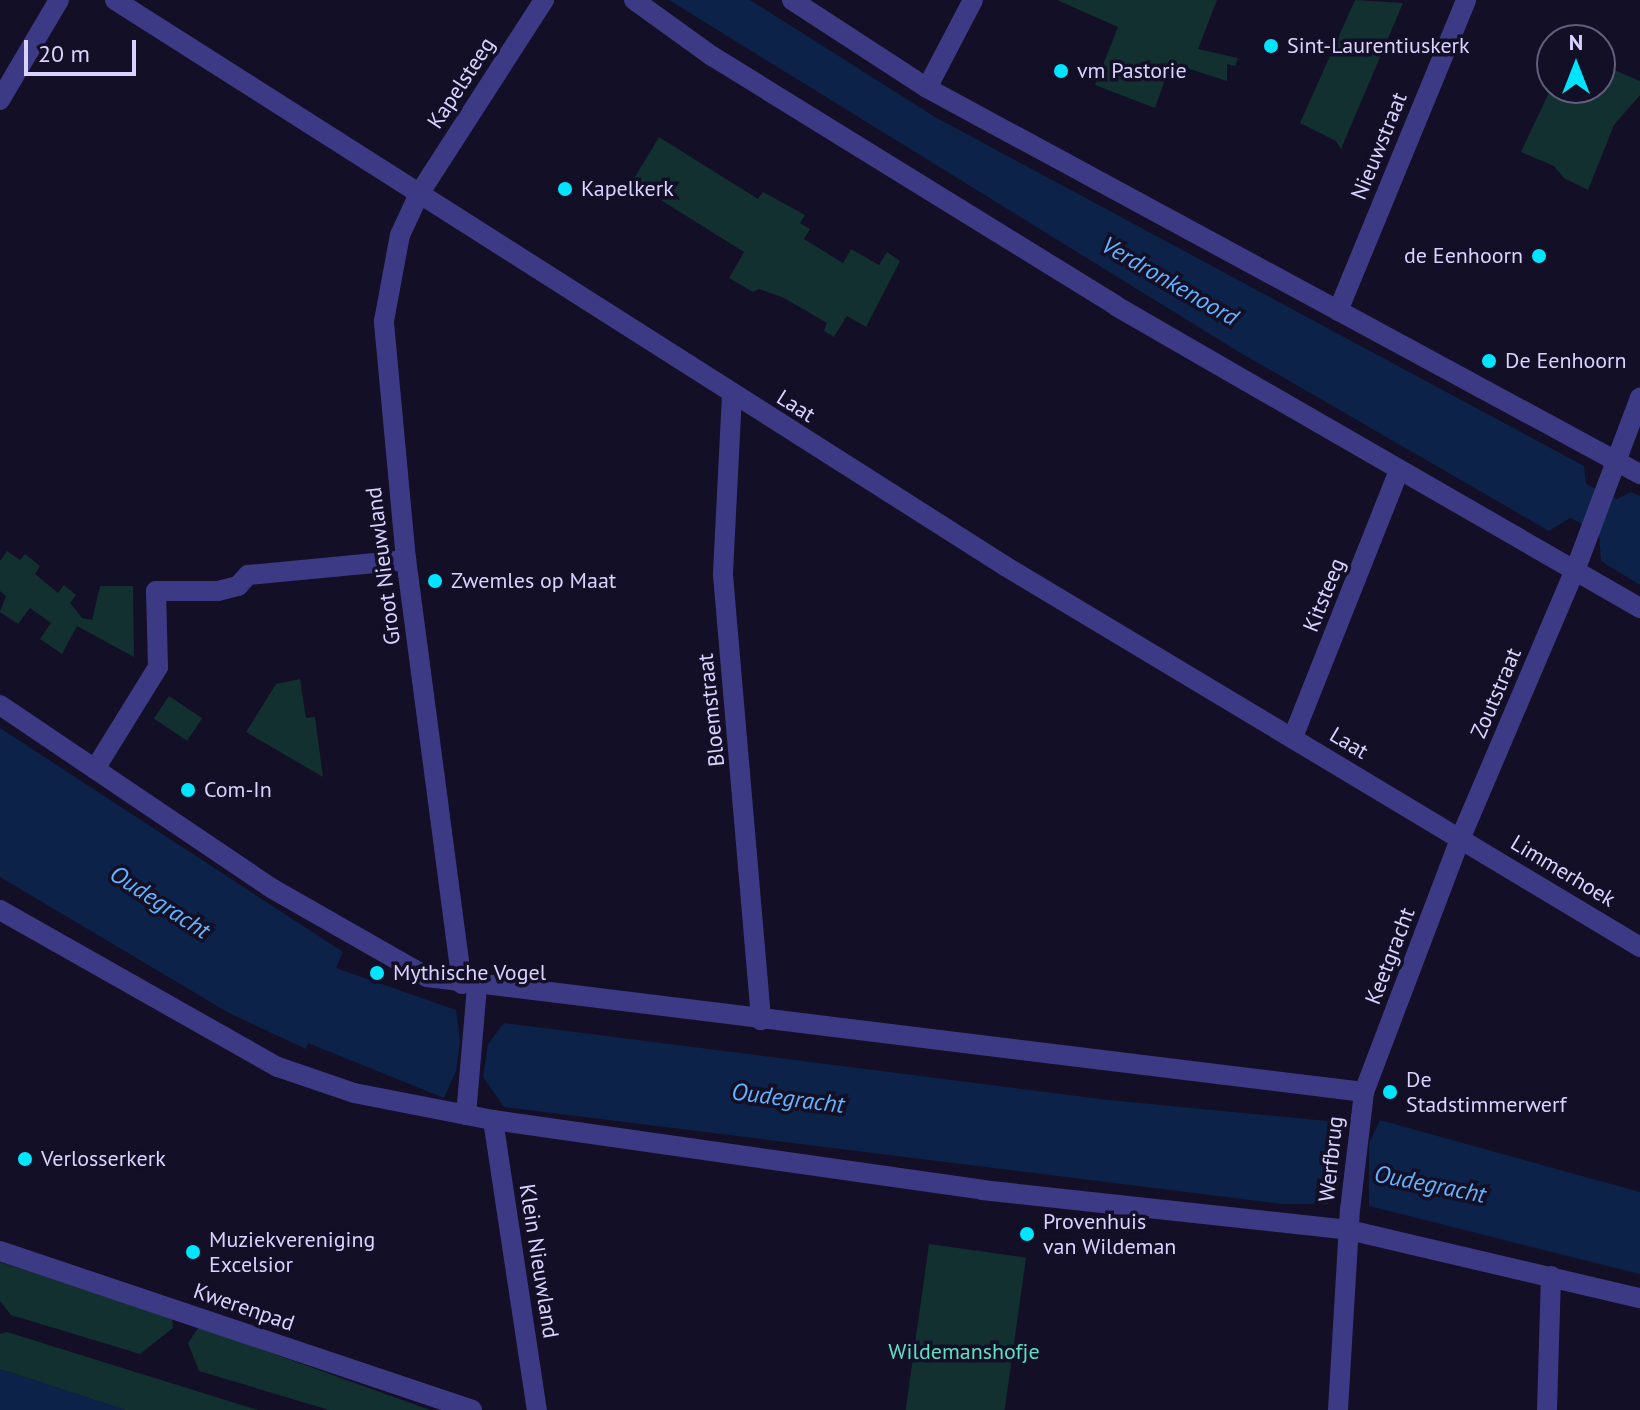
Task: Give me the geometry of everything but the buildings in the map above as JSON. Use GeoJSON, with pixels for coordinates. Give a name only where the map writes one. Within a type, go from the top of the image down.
{"type":"FeatureCollection","features":[{"type":"Feature","properties":{"kind":"street"},"geometry":{"type":"LineString","coordinates":[[0,100],[59,0]]}},
{"type":"Feature","properties":{"kind":"street","name":"Laat"},"geometry":{"type":"LineString","coordinates":[[115,0],[732,395],[1461,837]]}},
{"type":"Feature","properties":{"kind":"street","name":"Kapelsteeg"},"geometry":{"type":"LineString","coordinates":[[419,194],[544,0]]}},
{"type":"Feature","properties":{"kind":"street"},"geometry":{"type":"LineString","coordinates":[[634,0],[712,56],[1103,298],[1399,471],[1576,568],[1640,608]]}},
{"type":"Feature","properties":{"kind":"street"},"geometry":{"type":"LineString","coordinates":[[792,0],[927,88],[1640,474]]}},
{"type":"Feature","properties":{"kind":"street"},"geometry":{"type":"LineString","coordinates":[[927,88],[973,0]]}},
{"type":"Feature","properties":{"kind":"street","name":"Nieuwstraat"},"geometry":{"type":"LineString","coordinates":[[1338,311],[1466,0]]}},
{"type":"Feature","properties":{"kind":"street","name":"Groot Nieuwland"},"geometry":{"type":"LineString","coordinates":[[419,194],[400,235],[384,321],[406,560],[475,1015],[466,1115]]}},
{"type":"Feature","properties":{"kind":"street","name":"Bloemstraat"},"geometry":{"type":"LineString","coordinates":[[732,395],[723,575],[761,1020]]}},
{"type":"Feature","properties":{"kind":"street","name":"Zoutstraat"},"geometry":{"type":"LineString","coordinates":[[1461,837],[1576,568],[1587,531],[1640,398]]}},
{"type":"Feature","properties":{"kind":"street","name":"Kitsteeg"},"geometry":{"type":"LineString","coordinates":[[1293,737],[1399,471]]}},
{"type":"Feature","properties":{"kind":"street"},"geometry":{"type":"LineString","coordinates":[[95,769],[158,667],[156,591],[218,591],[238,586],[248,575],[406,560]]}},
{"type":"Feature","properties":{"kind":"street"},"geometry":{"type":"LineString","coordinates":[[0,705],[273,889],[427,977],[470,985],[1364,1092]]}},
{"type":"Feature","properties":{"kind":"street","name":"Limmerhoek"},"geometry":{"type":"LineString","coordinates":[[1461,837],[1640,947]]}},
{"type":"Feature","properties":{"kind":"street","name":"Keetgracht"},"geometry":{"type":"LineString","coordinates":[[1364,1092],[1461,837]]}},
{"type":"Feature","properties":{"kind":"street"},"geometry":{"type":"LineString","coordinates":[[0,910],[278,1067],[354,1093],[493,1120],[1040,1198],[1349,1220],[1640,1298]]}},
{"type":"Feature","properties":{"kind":"street","name":"Werfbrug"},"geometry":{"type":"LineString","coordinates":[[1338,1410],[1349,1220],[1358,1121],[1364,1092]]}},
{"type":"Feature","properties":{"kind":"street","name":"Klein Nieuwland"},"geometry":{"type":"LineString","coordinates":[[493,1120],[537,1410]]}},
{"type":"Feature","properties":{"kind":"street","name":"Kwerenpad"},"geometry":{"type":"LineString","coordinates":[[0,1251],[472,1410]]}},
{"type":"Feature","properties":{"kind":"street"},"geometry":{"type":"LineString","coordinates":[[1547,1410],[1551,1276]]}},
{"type":"Feature","properties":{"kind":"green space"},"geometry":{"type":"Polygon","coordinates":[[[1057,0],[1217,0],[1198,49],[1238,58],[1235,66],[1227,64],[1227,81],[1171,63],[1155,108],[1095,85],[1118,27],[1057,0]]]}},
{"type":"Feature","properties":{"kind":"green space"},"geometry":{"type":"Polygon","coordinates":[[[1355,0],[1403,3],[1341,149],[1336,141],[1300,123],[1355,0]]]}},
{"type":"Feature","properties":{"kind":"green space"},"geometry":{"type":"Polygon","coordinates":[[[1616,71],[1640,81],[1640,95],[1614,125],[1588,190],[1564,178],[1554,166],[1521,152],[1544,104],[1616,104],[1616,71]]]}},
{"type":"Feature","properties":{"kind":"green space"},"geometry":{"type":"Polygon","coordinates":[[[659,137],[758,199],[763,192],[805,215],[800,223],[810,229],[804,239],[843,263],[851,249],[879,265],[887,252],[900,261],[866,327],[847,316],[834,337],[824,331],[827,323],[784,298],[759,289],[753,292],[729,278],[744,252],[632,182],[659,137]]]}},
{"type":"Feature","properties":{"kind":"green space"},"geometry":{"type":"Polygon","coordinates":[[[7,551],[20,560],[25,554],[40,566],[35,574],[58,593],[64,585],[76,595],[70,603],[82,618],[92,620],[100,586],[133,586],[134,657],[77,626],[62,654],[40,639],[51,623],[30,608],[18,624],[0,612],[6,596],[0,591],[0,561],[7,551]]]}},
{"type":"Feature","properties":{"kind":"green space"},"geometry":{"type":"Polygon","coordinates":[[[300,679],[306,718],[315,717],[323,777],[246,732],[276,684],[300,679]]]}},
{"type":"Feature","properties":{"kind":"green space"},"geometry":{"type":"Polygon","coordinates":[[[169,696],[202,718],[187,741],[154,718],[169,696]]]}},
{"type":"Feature","properties":{"kind":"green space","name":"Wildemanshofje"},"geometry":{"type":"Polygon","coordinates":[[[929,1244],[1026,1258],[1005,1410],[906,1410],[929,1244]]]}},
{"type":"Feature","properties":{"kind":"green space"},"geometry":{"type":"Polygon","coordinates":[[[0,1262],[172,1318],[173,1328],[140,1354],[11,1315],[0,1301],[0,1262]]]}},
{"type":"Feature","properties":{"kind":"green space"},"geometry":{"type":"Polygon","coordinates":[[[199,1327],[430,1410],[329,1410],[199,1371],[188,1343],[199,1327]]]}},
{"type":"Feature","properties":{"kind":"green space"},"geometry":{"type":"Polygon","coordinates":[[[7,1332],[258,1410],[125,1410],[0,1369],[0,1334],[7,1332]]]}},
{"type":"Feature","properties":{"kind":"water","name":"Verdronkenoord"},"geometry":{"type":"Polygon","coordinates":[[[669,0],[750,0],[935,117],[1584,466],[1586,484],[1617,499],[1631,492],[1640,496],[1640,585],[1601,561],[1599,532],[1570,518],[1549,531],[1234,349],[669,0]]]}},
{"type":"Feature","properties":{"kind":"water","name":"Oudegracht"},"geometry":{"type":"Polygon","coordinates":[[[0,728],[343,952],[336,968],[456,1010],[460,1041],[456,1071],[444,1098],[308,1043],[306,1049],[229,1013],[0,877],[0,728]]]}},
{"type":"Feature","properties":{"kind":"water","name":"Oudegracht"},"geometry":{"type":"Polygon","coordinates":[[[504,1023],[1109,1100],[1338,1122],[1336,1175],[1328,1204],[1283,1204],[504,1107],[483,1077],[488,1044],[504,1023]]]}},
{"type":"Feature","properties":{"kind":"water","name":"Oudegracht"},"geometry":{"type":"Polygon","coordinates":[[[1380,1120],[1640,1192],[1640,1274],[1369,1206],[1369,1144],[1380,1120]]]}},
{"type":"Feature","properties":{"kind":"water"},"geometry":{"type":"Polygon","coordinates":[[[0,1369],[125,1410],[0,1410],[0,1369]]]}},
{"type":"Feature","properties":{"kind":"place","name":"Sint-Laurentiuskerk"},"geometry":{"type":"Point","coordinates":[1271,46]}},
{"type":"Feature","properties":{"kind":"place","name":"vm Pastorie"},"geometry":{"type":"Point","coordinates":[1061,71]}},
{"type":"Feature","properties":{"kind":"place","name":"Kapelkerk"},"geometry":{"type":"Point","coordinates":[565,189]}},
{"type":"Feature","properties":{"kind":"place","name":"de Eenhoorn"},"geometry":{"type":"Point","coordinates":[1539,256]}},
{"type":"Feature","properties":{"kind":"place","name":"De Eenhoorn"},"geometry":{"type":"Point","coordinates":[1489,361]}},
{"type":"Feature","properties":{"kind":"place","name":"Zwemles op Maat"},"geometry":{"type":"Point","coordinates":[435,581]}},
{"type":"Feature","properties":{"kind":"place","name":"Com-In"},"geometry":{"type":"Point","coordinates":[188,790]}},
{"type":"Feature","properties":{"kind":"place","name":"Mythische Vogel"},"geometry":{"type":"Point","coordinates":[377,973]}},
{"type":"Feature","properties":{"kind":"place","name":"De Stadstimmerwerf"},"geometry":{"type":"Point","coordinates":[1390,1092]}},
{"type":"Feature","properties":{"kind":"place","name":"Verlosserkerk"},"geometry":{"type":"Point","coordinates":[25,1159]}},
{"type":"Feature","properties":{"kind":"place","name":"Provenhuis van Wildeman"},"geometry":{"type":"Point","coordinates":[1027,1234]}},
{"type":"Feature","properties":{"kind":"place","name":"Muziekvereniging Excelsior"},"geometry":{"type":"Point","coordinates":[193,1252]}}]}
